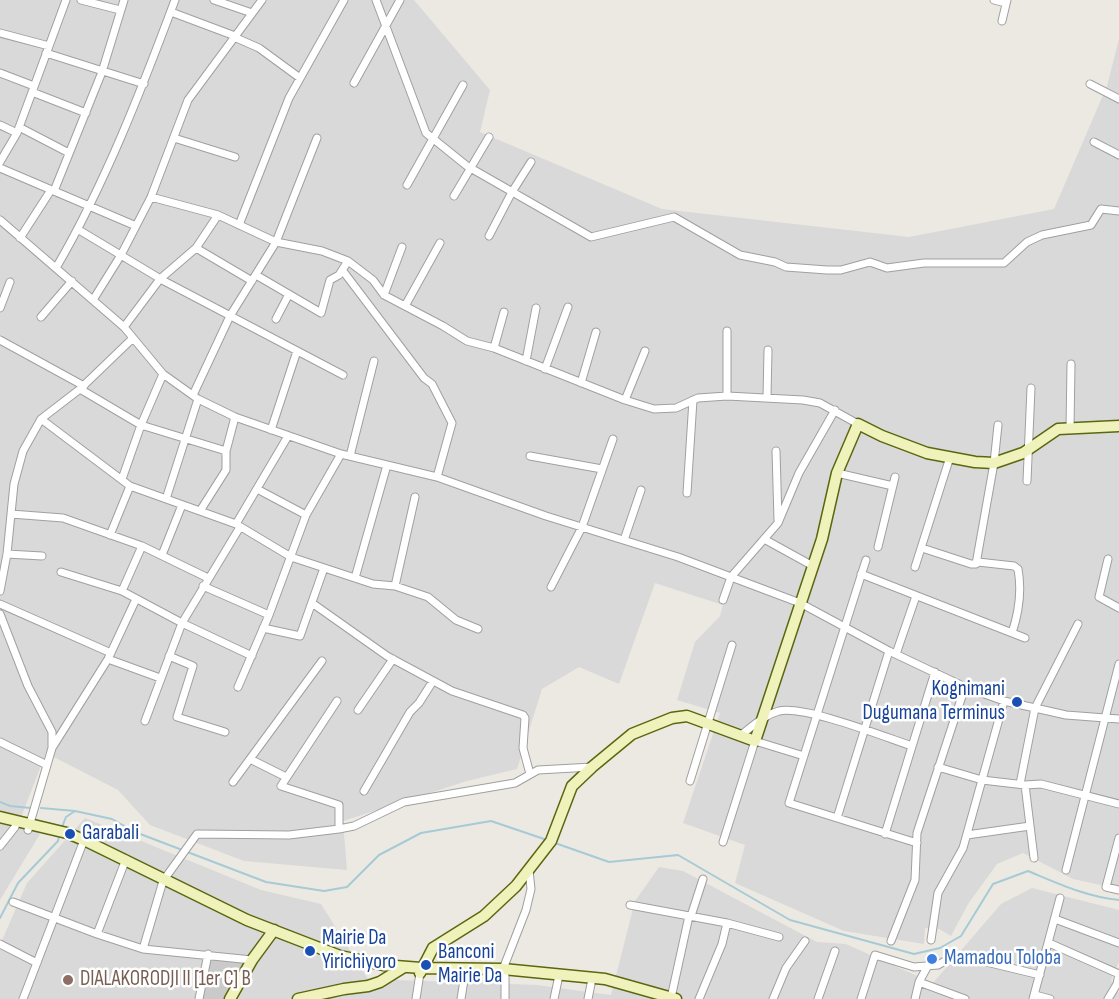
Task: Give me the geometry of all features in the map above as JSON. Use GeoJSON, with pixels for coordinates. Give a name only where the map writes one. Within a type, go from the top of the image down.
{"type":"FeatureCollection","features":[{"type":"Feature","properties":{"kind":"street"},"geometry":{"type":"LineString","coordinates":[[0,162],[18,130],[66,0]]}},
{"type":"Feature","properties":{"kind":"street"},"geometry":{"type":"LineString","coordinates":[[20,238],[52,190],[69,153],[102,72],[124,0]]}},
{"type":"Feature","properties":{"kind":"street"},"geometry":{"type":"LineString","coordinates":[[57,268],[79,230],[144,84],[175,0]]}},
{"type":"Feature","properties":{"kind":"street"},"geometry":{"type":"LineString","coordinates":[[214,0],[252,13]]}},
{"type":"Feature","properties":{"kind":"street"},"geometry":{"type":"LineString","coordinates":[[93,300],[121,255],[151,197],[188,100],[262,0]]}},
{"type":"Feature","properties":{"kind":"street"},"geometry":{"type":"LineString","coordinates":[[239,225],[289,98],[344,0]]}},
{"type":"Feature","properties":{"kind":"street"},"geometry":{"type":"LineString","coordinates":[[376,0],[426,133],[471,168],[591,237],[674,218],[740,255],[786,267],[841,270],[870,262],[887,268],[924,263],[1004,263],[1027,242],[1042,235],[1091,225],[1101,209],[1119,211]]}},
{"type":"Feature","properties":{"kind":"street"},"geometry":{"type":"LineString","coordinates":[[354,83],[400,0]]}},
{"type":"Feature","properties":{"kind":"street"},"geometry":{"type":"LineString","coordinates":[[994,0],[1006,1],[1002,21]]}},
{"type":"Feature","properties":{"kind":"street"},"geometry":{"type":"LineString","coordinates":[[86,1],[120,10]]}},
{"type":"Feature","properties":{"kind":"street"},"geometry":{"type":"LineString","coordinates":[[171,12],[259,48],[300,78]]}},
{"type":"Feature","properties":{"kind":"street"},"geometry":{"type":"LineString","coordinates":[[0,33],[102,72],[144,84]]}},
{"type":"Feature","properties":{"kind":"street"},"geometry":{"type":"LineString","coordinates":[[0,73],[86,113]]}},
{"type":"Feature","properties":{"kind":"street"},"geometry":{"type":"LineString","coordinates":[[1090,84],[1119,99]]}},
{"type":"Feature","properties":{"kind":"street"},"geometry":{"type":"LineString","coordinates":[[407,185],[463,85]]}},
{"type":"Feature","properties":{"kind":"street"},"geometry":{"type":"LineString","coordinates":[[0,125],[18,130],[69,153]]}},
{"type":"Feature","properties":{"kind":"street"},"geometry":{"type":"LineString","coordinates":[[454,196],[489,137]]}},
{"type":"Feature","properties":{"kind":"street"},"geometry":{"type":"LineString","coordinates":[[174,138],[235,158]]}},
{"type":"Feature","properties":{"kind":"street"},"geometry":{"type":"LineString","coordinates":[[166,499],[196,397],[230,316],[276,243],[317,138]]}},
{"type":"Feature","properties":{"kind":"street"},"geometry":{"type":"LineString","coordinates":[[1094,142],[1119,155]]}},
{"type":"Feature","properties":{"kind":"street"},"geometry":{"type":"LineString","coordinates":[[489,237],[512,192],[531,162]]}},
{"type":"Feature","properties":{"kind":"street"},"geometry":{"type":"LineString","coordinates":[[0,168],[136,226]]}},
{"type":"Feature","properties":{"kind":"street"},"geometry":{"type":"LineString","coordinates":[[151,197],[218,215],[276,243],[322,251],[348,261],[373,280],[384,295],[467,341],[494,348],[625,400],[654,409],[676,408],[698,398],[728,396],[812,401],[835,410],[882,436],[927,453],[994,463],[1029,449],[1058,429],[1119,426]]}},
{"type":"Feature","properties":{"kind":"street"},"geometry":{"type":"LineString","coordinates":[[124,327],[160,279],[196,249],[218,215]]}},
{"type":"Feature","properties":{"kind":"street"},"geometry":{"type":"LineString","coordinates":[[0,220],[124,327],[163,374],[196,397],[235,417],[341,454],[437,477],[678,557],[800,603],[965,687],[1004,701],[1066,716],[1104,720],[1119,719]]}},
{"type":"Feature","properties":{"kind":"street"},"geometry":{"type":"LineString","coordinates":[[79,230],[160,279],[343,375]]}},
{"type":"Feature","properties":{"kind":"street"},"geometry":{"type":"LineString","coordinates":[[405,306],[440,243]]}},
{"type":"Feature","properties":{"kind":"street"},"geometry":{"type":"LineString","coordinates":[[384,295],[402,247]]}},
{"type":"Feature","properties":{"kind":"street"},"geometry":{"type":"LineString","coordinates":[[196,249],[288,294],[321,314],[330,280],[343,271],[348,261]]}},
{"type":"Feature","properties":{"kind":"street"},"geometry":{"type":"LineString","coordinates":[[343,271],[424,378],[432,384],[452,423],[437,477]]}},
{"type":"Feature","properties":{"kind":"street"},"geometry":{"type":"LineString","coordinates":[[41,317],[72,281]]}},
{"type":"Feature","properties":{"kind":"street"},"geometry":{"type":"LineString","coordinates":[[0,308],[10,282]]}},
{"type":"Feature","properties":{"kind":"street"},"geometry":{"type":"LineString","coordinates":[[276,319],[288,294]]}},
{"type":"Feature","properties":{"kind":"street"},"geometry":{"type":"LineString","coordinates":[[526,361],[536,308]]}},
{"type":"Feature","properties":{"kind":"street"},"geometry":{"type":"LineString","coordinates":[[545,369],[568,308]]}},
{"type":"Feature","properties":{"kind":"street"},"geometry":{"type":"LineString","coordinates":[[494,348],[504,312]]}},
{"type":"Feature","properties":{"kind":"street"},"geometry":{"type":"LineString","coordinates":[[727,331],[728,396]]}},
{"type":"Feature","properties":{"kind":"street"},"geometry":{"type":"LineString","coordinates":[[581,383],[596,332]]}},
{"type":"Feature","properties":{"kind":"street"},"geometry":{"type":"LineString","coordinates":[[0,591],[7,554],[14,484],[23,451],[41,419],[82,388],[134,338]]}},
{"type":"Feature","properties":{"kind":"street"},"geometry":{"type":"LineString","coordinates":[[0,340],[141,425],[226,451]]}},
{"type":"Feature","properties":{"kind":"street"},"geometry":{"type":"LineString","coordinates":[[767,398],[768,350]]}},
{"type":"Feature","properties":{"kind":"street"},"geometry":{"type":"LineString","coordinates":[[271,430],[297,351]]}},
{"type":"Feature","properties":{"kind":"street"},"geometry":{"type":"LineString","coordinates":[[625,400],[645,351]]}},
{"type":"Feature","properties":{"kind":"street"},"geometry":{"type":"LineString","coordinates":[[350,456],[374,361]]}},
{"type":"Feature","properties":{"kind":"street"},"geometry":{"type":"LineString","coordinates":[[1070,429],[1071,364]]}},
{"type":"Feature","properties":{"kind":"street"},"geometry":{"type":"LineString","coordinates":[[122,479],[141,425],[163,374]]}},
{"type":"Feature","properties":{"kind":"street"},"geometry":{"type":"LineString","coordinates":[[1027,481],[1031,388]]}},
{"type":"Feature","properties":{"kind":"street"},"geometry":{"type":"LineString","coordinates":[[687,493],[693,400]]}},
{"type":"Feature","properties":{"kind":"street"},"geometry":{"type":"LineString","coordinates":[[723,600],[731,577],[778,523],[800,473],[835,410]]}},
{"type":"Feature","properties":{"kind":"street"},"geometry":{"type":"LineString","coordinates":[[200,511],[226,471],[226,451],[235,417]]}},
{"type":"Feature","properties":{"kind":"street"},"geometry":{"type":"LineString","coordinates":[[41,419],[130,486],[238,525],[291,557],[374,584],[395,586],[428,597],[456,620],[478,629]]}},
{"type":"Feature","properties":{"kind":"street"},"geometry":{"type":"LineString","coordinates":[[723,842],[822,540],[837,473],[858,424]]}},
{"type":"Feature","properties":{"kind":"street"},"geometry":{"type":"LineString","coordinates":[[978,562],[998,425]]}},
{"type":"Feature","properties":{"kind":"street"},"geometry":{"type":"LineString","coordinates":[[145,722],[182,623],[288,436]]}},
{"type":"Feature","properties":{"kind":"street"},"geometry":{"type":"LineString","coordinates":[[551,587],[582,527],[613,439]]}},
{"type":"Feature","properties":{"kind":"street"},"geometry":{"type":"LineString","coordinates":[[776,451],[778,523]]}},
{"type":"Feature","properties":{"kind":"street"},"geometry":{"type":"LineString","coordinates":[[238,687],[269,615],[306,515],[341,454]]}},
{"type":"Feature","properties":{"kind":"street"},"geometry":{"type":"LineString","coordinates":[[530,456],[602,469]]}},
{"type":"Feature","properties":{"kind":"street"},"geometry":{"type":"LineString","coordinates":[[915,567],[950,457]]}},
{"type":"Feature","properties":{"kind":"street"},"geometry":{"type":"LineString","coordinates":[[355,578],[387,465]]}},
{"type":"Feature","properties":{"kind":"street"},"geometry":{"type":"LineString","coordinates":[[837,473],[893,486]]}},
{"type":"Feature","properties":{"kind":"street"},"geometry":{"type":"LineString","coordinates":[[878,547],[895,477]]}},
{"type":"Feature","properties":{"kind":"street"},"geometry":{"type":"LineString","coordinates":[[110,535],[130,486]]}},
{"type":"Feature","properties":{"kind":"street"},"geometry":{"type":"LineString","coordinates":[[257,489],[306,515]]}},
{"type":"Feature","properties":{"kind":"street"},"geometry":{"type":"LineString","coordinates":[[624,540],[641,490]]}},
{"type":"Feature","properties":{"kind":"street"},"geometry":{"type":"LineString","coordinates":[[395,586],[415,497]]}},
{"type":"Feature","properties":{"kind":"street"},"geometry":{"type":"LineString","coordinates":[[162,555],[182,505]]}},
{"type":"Feature","properties":{"kind":"street"},"geometry":{"type":"LineString","coordinates":[[11,514],[63,518],[142,546],[208,578]]}},
{"type":"Feature","properties":{"kind":"street"},"geometry":{"type":"LineString","coordinates":[[764,539],[813,566]]}},
{"type":"Feature","properties":{"kind":"street"},"geometry":{"type":"LineString","coordinates":[[122,591],[142,546]]}},
{"type":"Feature","properties":{"kind":"street"},"geometry":{"type":"LineString","coordinates":[[922,548],[975,565],[978,562],[1014,566],[1018,569],[1020,598],[1012,633]]}},
{"type":"Feature","properties":{"kind":"street"},"geometry":{"type":"LineString","coordinates":[[7,554],[42,556]]}},
{"type":"Feature","properties":{"kind":"street"},"geometry":{"type":"LineString","coordinates":[[1108,559],[1099,597],[1119,608]]}},
{"type":"Feature","properties":{"kind":"street"},"geometry":{"type":"LineString","coordinates":[[866,560],[789,803],[917,843]]}},
{"type":"Feature","properties":{"kind":"street"},"geometry":{"type":"LineString","coordinates":[[263,628],[300,636],[324,568]]}},
{"type":"Feature","properties":{"kind":"street"},"geometry":{"type":"LineString","coordinates":[[61,572],[122,591],[252,656]]}},
{"type":"Feature","properties":{"kind":"street"},"geometry":{"type":"LineString","coordinates":[[861,574],[1025,638]]}},
{"type":"Feature","properties":{"kind":"street"},"geometry":{"type":"LineString","coordinates":[[203,586],[269,615]]}},
{"type":"Feature","properties":{"kind":"street"},"geometry":{"type":"LineString","coordinates":[[837,818],[864,730],[916,596]]}},
{"type":"Feature","properties":{"kind":"street"},"geometry":{"type":"LineString","coordinates":[[29,827],[52,748],[110,656],[136,599]]}},
{"type":"Feature","properties":{"kind":"street"},"geometry":{"type":"LineString","coordinates":[[312,603],[393,659],[452,692],[523,715],[525,718],[523,748],[530,774]]}},
{"type":"Feature","properties":{"kind":"street"},"geometry":{"type":"LineString","coordinates":[[0,604],[160,678]]}},
{"type":"Feature","properties":{"kind":"street"},"geometry":{"type":"LineString","coordinates":[[1,618],[28,686],[52,732],[52,748]]}},
{"type":"Feature","properties":{"kind":"street"},"geometry":{"type":"LineString","coordinates":[[1034,858],[1022,784],[1035,708],[1078,624]]}},
{"type":"Feature","properties":{"kind":"street"},"geometry":{"type":"LineString","coordinates":[[690,781],[732,645]]}},
{"type":"Feature","properties":{"kind":"street"},"geometry":{"type":"LineString","coordinates":[[169,656],[193,666],[177,717],[225,732]]}},
{"type":"Feature","properties":{"kind":"street"},"geometry":{"type":"LineString","coordinates":[[358,710],[393,659]]}},
{"type":"Feature","properties":{"kind":"street"},"geometry":{"type":"LineString","coordinates":[[233,782],[322,661]]}},
{"type":"Feature","properties":{"kind":"street"},"geometry":{"type":"LineString","coordinates":[[1066,870],[1119,664]]}},
{"type":"Feature","properties":{"kind":"street"},"geometry":{"type":"LineString","coordinates":[[885,834],[935,672]]}},
{"type":"Feature","properties":{"kind":"street"},"geometry":{"type":"LineString","coordinates":[[364,791],[410,712],[419,704],[433,681]]}},
{"type":"Feature","properties":{"kind":"street"},"geometry":{"type":"LineString","coordinates":[[891,941],[915,880],[917,833],[965,687]]}},
{"type":"Feature","properties":{"kind":"street"},"geometry":{"type":"LineString","coordinates":[[337,701],[280,786],[339,805],[339,829]]}},
{"type":"Feature","properties":{"kind":"street"},"geometry":{"type":"LineString","coordinates":[[931,940],[938,893],[963,848],[1004,701]]}},
{"type":"Feature","properties":{"kind":"street"},"geometry":{"type":"LineString","coordinates":[[741,735],[762,718],[788,710],[817,715],[912,746]]}},
{"type":"Feature","properties":{"kind":"street"},"geometry":{"type":"LineString","coordinates":[[416,999],[421,970],[433,948],[484,916],[516,886],[551,841],[572,786],[632,734],[672,718],[687,716],[804,756]]}},
{"type":"Feature","properties":{"kind":"street"},"geometry":{"type":"LineString","coordinates":[[0,742],[47,765]]}},
{"type":"Feature","properties":{"kind":"street"},"geometry":{"type":"LineString","coordinates":[[250,759],[286,777]]}},
{"type":"Feature","properties":{"kind":"street"},"geometry":{"type":"LineString","coordinates":[[143,949],[164,880],[197,834],[289,835],[339,829],[354,826],[404,802],[515,783],[538,770],[592,767]]}},
{"type":"Feature","properties":{"kind":"street"},"geometry":{"type":"LineString","coordinates":[[938,767],[982,780],[1041,784],[1119,804]]}},
{"type":"Feature","properties":{"kind":"street"},"geometry":{"type":"LineString","coordinates":[[0,817],[16,824]]}},
{"type":"Feature","properties":{"kind":"street"},"geometry":{"type":"LineString","coordinates":[[0,823],[16,824],[66,835],[336,960],[394,972],[421,970],[504,972],[605,979],[673,998],[690,916],[703,879]]}},
{"type":"Feature","properties":{"kind":"street"},"geometry":{"type":"LineString","coordinates":[[0,846],[16,824]]}},
{"type":"Feature","properties":{"kind":"street"},"geometry":{"type":"LineString","coordinates":[[966,835],[1030,826]]}},
{"type":"Feature","properties":{"kind":"street"},"geometry":{"type":"LineString","coordinates":[[1119,838],[1106,887],[1119,890]]}},
{"type":"Feature","properties":{"kind":"street"},"geometry":{"type":"LineString","coordinates":[[23,999],[84,843]]}},
{"type":"Feature","properties":{"kind":"street"},"geometry":{"type":"LineString","coordinates":[[98,934],[125,861]]}},
{"type":"Feature","properties":{"kind":"street"},"geometry":{"type":"LineString","coordinates":[[506,999],[504,972],[531,889],[528,870]]}},
{"type":"Feature","properties":{"kind":"street"},"geometry":{"type":"LineString","coordinates":[[1050,999],[1034,997],[1060,898]]}},
{"type":"Feature","properties":{"kind":"street"},"geometry":{"type":"LineString","coordinates":[[14,902],[143,949],[252,960]]}},
{"type":"Feature","properties":{"kind":"street"},"geometry":{"type":"LineString","coordinates":[[630,905],[728,923],[779,937]]}},
{"type":"Feature","properties":{"kind":"street"},"geometry":{"type":"LineString","coordinates":[[1055,919],[1119,943]]}},
{"type":"Feature","properties":{"kind":"street"},"geometry":{"type":"LineString","coordinates":[[699,999],[722,944],[728,923]]}},
{"type":"Feature","properties":{"kind":"street"},"geometry":{"type":"LineString","coordinates":[[230,999],[252,960],[272,932]]}},
{"type":"Feature","properties":{"kind":"street"},"geometry":{"type":"LineString","coordinates":[[272,932],[340,956],[383,965],[465,975],[504,972],[604,985],[653,999]]}},
{"type":"Feature","properties":{"kind":"street"},"geometry":{"type":"LineString","coordinates":[[773,999],[786,968],[805,941]]}},
{"type":"Feature","properties":{"kind":"street"},"geometry":{"type":"LineString","coordinates":[[1049,943],[1119,974],[1113,993],[1108,999]]}},
{"type":"Feature","properties":{"kind":"street"},"geometry":{"type":"LineString","coordinates":[[0,944],[37,963]]}},
{"type":"Feature","properties":{"kind":"street"},"geometry":{"type":"LineString","coordinates":[[819,999],[835,951]]}},
{"type":"Feature","properties":{"kind":"street"},"geometry":{"type":"LineString","coordinates":[[199,999],[208,954]]}},
{"type":"Feature","properties":{"kind":"street"},"geometry":{"type":"LineString","coordinates":[[861,999],[874,954],[914,967],[929,963],[938,965],[952,957],[978,960],[1040,975]]}},
{"type":"Feature","properties":{"kind":"street"},"geometry":{"type":"LineString","coordinates":[[915,999],[929,963]]}},
{"type":"Feature","properties":{"kind":"street"},"geometry":{"type":"LineString","coordinates":[[305,998],[343,994],[380,982],[405,967]]}},
{"type":"Feature","properties":{"kind":"street"},"geometry":{"type":"LineString","coordinates":[[461,999],[465,975]]}},
{"type":"Feature","properties":{"kind":"street"},"geometry":{"type":"LineString","coordinates":[[554,999],[558,980]]}},
{"type":"Feature","properties":{"kind":"street"},"geometry":{"type":"LineString","coordinates":[[920,982],[965,999]]}},
{"type":"Feature","properties":{"kind":"street"},"geometry":{"type":"LineString","coordinates":[[588,999],[591,984]]}},
{"type":"Feature","properties":{"kind":"shaded area"},"geometry":{"type":"Polygon","coordinates":[[[0,0],[414,0],[490,90],[480,132],[662,209],[909,237],[1054,209],[1107,86],[1119,39],[1119,889],[1073,879],[1023,853],[997,864],[968,904],[951,936],[939,929],[925,928],[924,944],[844,931],[735,883],[745,845],[683,823],[720,713],[677,700],[695,642],[720,616],[723,605],[655,583],[619,684],[579,667],[542,689],[517,769],[467,781],[343,821],[347,870],[244,861],[150,825],[118,790],[46,753],[20,820],[40,834],[0,900],[0,0]]]}},
{"type":"Feature","properties":{"kind":"shaded area"},"geometry":{"type":"Polygon","coordinates":[[[85,818],[261,890],[321,904],[368,979],[537,985],[611,995],[635,901],[659,867],[683,871],[817,942],[846,944],[933,983],[1001,904],[1032,888],[1119,910],[1119,962],[1111,980],[1119,993],[1119,999],[0,999],[0,945],[27,883],[85,818]]]}},
{"type":"Feature","properties":{"kind":"shaded area"},"geometry":{"type":"Polygon","coordinates":[[[211,959],[245,963],[227,999],[203,999],[211,959]]]}},
{"type":"Feature","properties":{"kind":"waterway"},"geometry":{"type":"LineString","coordinates":[[0,802],[10,806],[31,808]]}},
{"type":"Feature","properties":{"kind":"waterway"},"geometry":{"type":"LineString","coordinates":[[41,808],[75,811],[112,819],[135,832],[266,882],[324,891],[347,887],[379,855],[421,833],[491,821],[547,840]]}},
{"type":"Feature","properties":{"kind":"waterway"},"geometry":{"type":"LineString","coordinates":[[62,827],[66,817],[75,811]]}},
{"type":"Feature","properties":{"kind":"waterway"},"geometry":{"type":"LineString","coordinates":[[0,918],[18,883],[58,841],[59,835]]}},
{"type":"Feature","properties":{"kind":"waterway"},"geometry":{"type":"LineString","coordinates":[[555,843],[609,862],[678,855],[790,920],[914,954],[940,948],[961,936],[993,884],[1028,871],[1084,893],[1119,900]]}},
{"type":"Feature","properties":{"kind":"place","name":"Kognimani Dugumana Terminus"},"geometry":{"type":"Point","coordinates":[1017,702]}},
{"type":"Feature","properties":{"kind":"place","name":"Garabali"},"geometry":{"type":"Point","coordinates":[70,834]}},
{"type":"Feature","properties":{"kind":"place","name":"Mairie Da Yirichiyoro"},"geometry":{"type":"Point","coordinates":[310,951]}},
{"type":"Feature","properties":{"kind":"place","name":"Mamadou Toloba"},"geometry":{"type":"Point","coordinates":[932,959]}},
{"type":"Feature","properties":{"kind":"place","name":"Banconi Mairie Da"},"geometry":{"type":"Point","coordinates":[426,965]}},
{"type":"Feature","properties":{"kind":"place","name":"DIALAKORODJI II [1er C] B"},"geometry":{"type":"Point","coordinates":[68,980]}}]}
